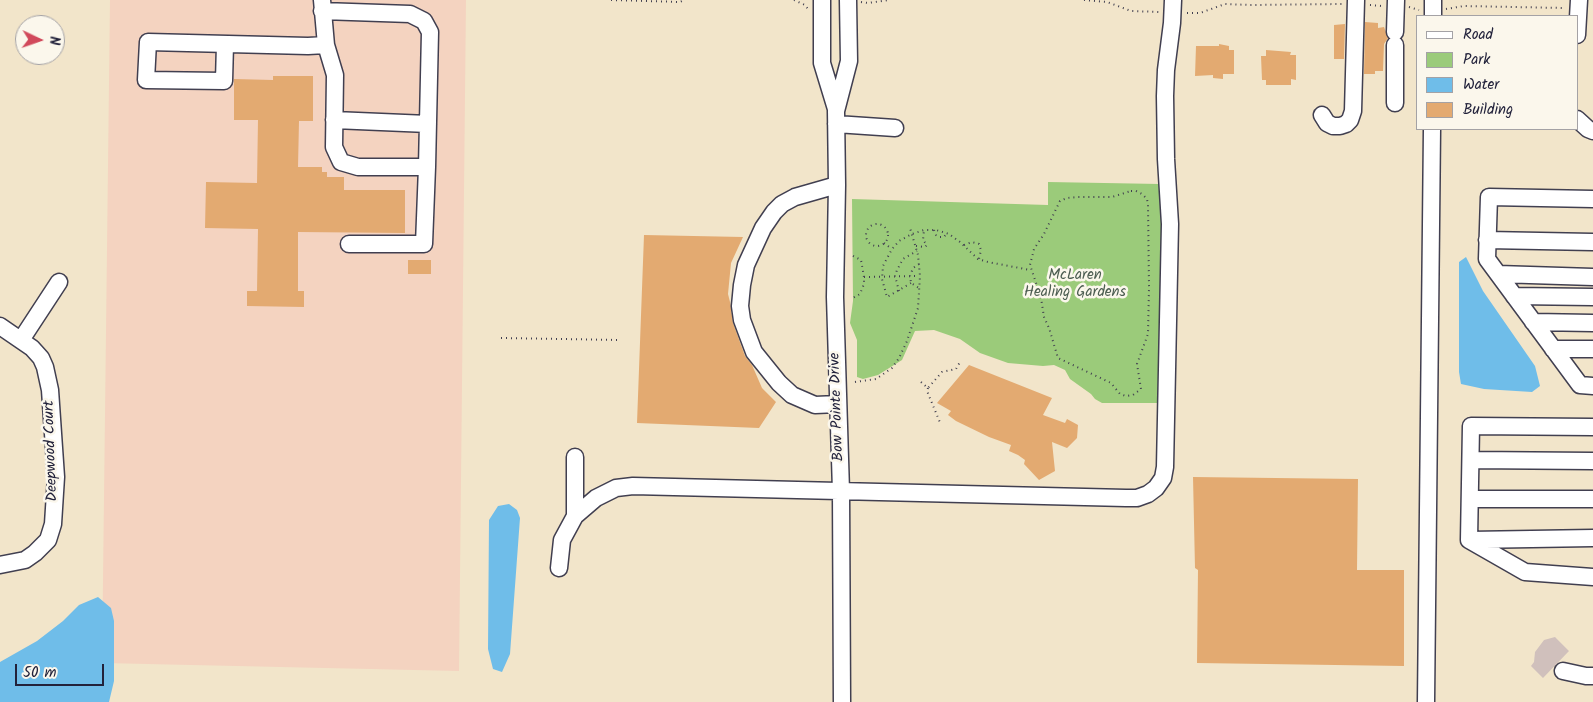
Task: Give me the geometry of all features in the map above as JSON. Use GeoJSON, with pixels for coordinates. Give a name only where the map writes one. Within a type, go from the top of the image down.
{"type":"FeatureCollection","features":[{"type":"Feature","properties":{"kind":"street","name":"Bow Pointe Drive"},"geometry":{"type":"LineString","coordinates":[[822,0],[822,63],[836,118],[835,297],[841,491],[842,702]]}},
{"type":"Feature","properties":{"kind":"street","name":"Bow Pointe Drive"},"geometry":{"type":"LineString","coordinates":[[836,118],[849,61],[848,0]]}},
{"type":"Feature","properties":{"kind":"street"},"geometry":{"type":"LineString","coordinates":[[1322,115],[1327,123],[1333,126],[1340,126],[1350,120],[1353,111],[1356,0]]}},
{"type":"Feature","properties":{"kind":"street"},"geometry":{"type":"LineString","coordinates":[[1395,103],[1396,0]]}},
{"type":"Feature","properties":{"kind":"street"},"geometry":{"type":"LineString","coordinates":[[1433,15],[1434,0]]}},
{"type":"Feature","properties":{"kind":"street"},"geometry":{"type":"LineString","coordinates":[[1578,17],[1579,0]]}},
{"type":"Feature","properties":{"kind":"street"},"geometry":{"type":"LineString","coordinates":[[349,244],[424,244],[427,167],[430,32],[424,21],[410,14],[322,5],[326,45],[334,75],[334,147],[341,162],[358,167],[427,167]]}},
{"type":"Feature","properties":{"kind":"street"},"geometry":{"type":"LineString","coordinates":[[559,568],[562,540],[575,516],[596,498],[616,488],[633,486],[1137,498],[1148,494],[1156,488],[1163,478],[1165,467],[1170,224],[1165,96],[1173,6]]}},
{"type":"Feature","properties":{"kind":"street"},"geometry":{"type":"LineString","coordinates":[[1578,34],[1593,36]]}},
{"type":"Feature","properties":{"kind":"street"},"geometry":{"type":"LineString","coordinates":[[225,44],[224,81],[146,80],[148,42],[326,45]]}},
{"type":"Feature","properties":{"kind":"street"},"geometry":{"type":"LineString","coordinates":[[836,118],[894,128]]}},
{"type":"Feature","properties":{"kind":"street"},"geometry":{"type":"LineString","coordinates":[[334,120],[428,124]]}},
{"type":"Feature","properties":{"kind":"street"},"geometry":{"type":"LineString","coordinates":[[1578,120],[1592,130]]}},
{"type":"Feature","properties":{"kind":"street"},"geometry":{"type":"LineString","coordinates":[[1426,702],[1432,130]]}},
{"type":"Feature","properties":{"kind":"street"},"geometry":{"type":"LineString","coordinates":[[837,186],[795,196],[782,204],[774,212],[763,228],[746,265],[740,306],[742,320],[754,352],[779,383],[792,395],[815,406],[838,404]]}},
{"type":"Feature","properties":{"kind":"street"},"geometry":{"type":"LineString","coordinates":[[1593,199],[1489,197],[1487,240],[1487,259],[1580,385],[1593,386]]}},
{"type":"Feature","properties":{"kind":"street"},"geometry":{"type":"LineString","coordinates":[[1487,240],[1593,242]]}},
{"type":"Feature","properties":{"kind":"street"},"geometry":{"type":"LineString","coordinates":[[1498,274],[1593,277]]}},
{"type":"Feature","properties":{"kind":"street"},"geometry":{"type":"LineString","coordinates":[[21,340],[59,282]]}},
{"type":"Feature","properties":{"kind":"street"},"geometry":{"type":"LineString","coordinates":[[1514,296],[1593,297]]}},
{"type":"Feature","properties":{"kind":"street"},"geometry":{"type":"LineString","coordinates":[[1533,322],[1593,323]]}},
{"type":"Feature","properties":{"kind":"street","name":"Deepwood Court"},"geometry":{"type":"LineString","coordinates":[[0,326],[32,348],[45,367],[51,399],[56,477],[53,524],[48,540],[25,560],[0,564]]}},
{"type":"Feature","properties":{"kind":"street"},"geometry":{"type":"LineString","coordinates":[[1553,349],[1593,349]]}},
{"type":"Feature","properties":{"kind":"street"},"geometry":{"type":"LineString","coordinates":[[1469,540],[1471,426],[1593,426]]}},
{"type":"Feature","properties":{"kind":"street"},"geometry":{"type":"LineString","coordinates":[[575,457],[575,516]]}},
{"type":"Feature","properties":{"kind":"street"},"geometry":{"type":"LineString","coordinates":[[1471,460],[1593,461]]}},
{"type":"Feature","properties":{"kind":"street"},"geometry":{"type":"LineString","coordinates":[[1470,499],[1593,499]]}},
{"type":"Feature","properties":{"kind":"street"},"geometry":{"type":"LineString","coordinates":[[1469,540],[1593,538]]}},
{"type":"Feature","properties":{"kind":"street"},"geometry":{"type":"LineString","coordinates":[[1469,540],[1524,572],[1593,577]]}},
{"type":"Feature","properties":{"kind":"street"},"geometry":{"type":"LineString","coordinates":[[1563,671],[1593,676]]}},
{"type":"Feature","properties":{"kind":"path"},"geometry":{"type":"LineString","coordinates":[[611,0],[680,2],[684,0]]}},
{"type":"Feature","properties":{"kind":"path"},"geometry":{"type":"LineString","coordinates":[[1084,0],[1107,2],[1132,11],[1173,6],[1200,13],[1224,4],[1250,5]]}},
{"type":"Feature","properties":{"kind":"path"},"geometry":{"type":"LineString","coordinates":[[1131,191],[1136,191],[1147,199],[1148,325],[1144,345],[1138,359],[1141,389],[1139,392],[1133,395],[1120,394],[1111,383],[1058,358],[1030,270],[1034,249],[1044,234],[1060,201],[1078,197],[1112,197],[1131,191]]}},
{"type":"Feature","properties":{"kind":"path"},"geometry":{"type":"LineString","coordinates":[[877,224],[886,229],[888,236],[884,243],[874,246],[868,242],[866,232],[870,226],[877,224]]}},
{"type":"Feature","properties":{"kind":"path"},"geometry":{"type":"LineString","coordinates":[[855,382],[876,379],[892,368],[900,358],[918,308],[919,264],[910,228]]}},
{"type":"Feature","properties":{"kind":"path"},"geometry":{"type":"LineString","coordinates":[[916,246],[925,247],[927,245],[923,238],[924,230]]}},
{"type":"Feature","properties":{"kind":"path"},"geometry":{"type":"LineString","coordinates":[[911,283],[887,297],[882,276],[883,266],[892,249],[900,241],[924,230],[947,233],[979,259],[1030,270]]}},
{"type":"Feature","properties":{"kind":"path"},"geometry":{"type":"LineString","coordinates":[[934,230],[939,238],[944,237],[947,233]]}},
{"type":"Feature","properties":{"kind":"path"},"geometry":{"type":"LineString","coordinates":[[964,245],[972,242],[979,244],[981,250],[979,259]]}},
{"type":"Feature","properties":{"kind":"path"},"geometry":{"type":"LineString","coordinates":[[884,243],[892,249]]}},
{"type":"Feature","properties":{"kind":"path"},"geometry":{"type":"LineString","coordinates":[[899,291],[896,276],[897,270],[903,259],[916,251]]}},
{"type":"Feature","properties":{"kind":"path"},"geometry":{"type":"LineString","coordinates":[[853,256],[860,260],[864,276],[864,284],[860,294],[853,298]]}},
{"type":"Feature","properties":{"kind":"path"},"geometry":{"type":"LineString","coordinates":[[919,264],[913,268],[910,276],[911,283],[919,288]]}},
{"type":"Feature","properties":{"kind":"path"},"geometry":{"type":"LineString","coordinates":[[864,276],[920,276]]}},
{"type":"Feature","properties":{"kind":"path"},"geometry":{"type":"LineString","coordinates":[[501,338],[619,340]]}},
{"type":"Feature","properties":{"kind":"path"},"geometry":{"type":"LineString","coordinates":[[941,425],[927,391],[942,372],[956,369],[960,362]]}},
{"type":"Feature","properties":{"kind":"path"},"geometry":{"type":"LineString","coordinates":[[920,382],[928,388]]}},
{"type":"Feature","properties":{"kind":"shaded area"},"geometry":{"type":"Polygon","coordinates":[[[110,0],[466,0],[459,671],[102,663],[110,0]]]}},
{"type":"Feature","properties":{"kind":"shaded area"},"geometry":{"type":"Polygon","coordinates":[[[1555,637],[1569,651],[1543,678],[1531,666],[1534,662],[1535,652],[1544,640],[1555,637]]]}},
{"type":"Feature","properties":{"kind":"green space","name":"McLaren Healing Gardens"},"geometry":{"type":"Polygon","coordinates":[[[1048,182],[1160,184],[1162,220],[1158,403],[1102,403],[1070,379],[1065,370],[1054,365],[1008,363],[980,353],[960,339],[934,330],[915,331],[902,360],[878,375],[863,379],[857,377],[857,340],[850,323],[853,301],[852,199],[1048,205],[1048,182]]]}},
{"type":"Feature","properties":{"kind":"water"},"geometry":{"type":"Polygon","coordinates":[[[1466,257],[1483,291],[1535,366],[1540,386],[1532,392],[1484,389],[1461,384],[1459,372],[1459,262],[1466,257]]]}},
{"type":"Feature","properties":{"kind":"water"},"geometry":{"type":"Polygon","coordinates":[[[509,504],[517,510],[520,518],[510,654],[502,672],[493,669],[488,649],[489,520],[498,506],[509,504]]]}},
{"type":"Feature","properties":{"kind":"water"},"geometry":{"type":"Polygon","coordinates":[[[98,597],[111,608],[114,621],[114,681],[109,702],[0,702],[0,662],[37,641],[63,621],[79,605],[98,597]]]}},
{"type":"Feature","properties":{"kind":"building"},"geometry":{"type":"Polygon","coordinates":[[[1365,22],[1378,23],[1378,28],[1384,27],[1388,38],[1384,44],[1383,71],[1375,71],[1375,74],[1364,74],[1365,22]]]}},
{"type":"Feature","properties":{"kind":"building"},"geometry":{"type":"Polygon","coordinates":[[[1345,24],[1344,59],[1334,59],[1334,25],[1345,24]]]}},
{"type":"Feature","properties":{"kind":"building"},"geometry":{"type":"Polygon","coordinates":[[[1219,44],[1229,46],[1229,50],[1234,50],[1234,74],[1223,74],[1223,79],[1213,78],[1213,75],[1195,76],[1196,46],[1219,46],[1219,44]]]}},
{"type":"Feature","properties":{"kind":"building"},"geometry":{"type":"Polygon","coordinates":[[[1266,50],[1291,52],[1290,55],[1296,55],[1296,80],[1291,79],[1291,85],[1266,85],[1266,80],[1262,80],[1261,56],[1266,56],[1266,50]]]}},
{"type":"Feature","properties":{"kind":"building"},"geometry":{"type":"Polygon","coordinates":[[[273,76],[313,76],[313,121],[299,121],[298,167],[322,167],[322,172],[327,172],[327,177],[344,177],[344,190],[405,190],[405,233],[298,232],[298,291],[304,291],[304,307],[247,306],[247,291],[257,291],[258,229],[205,228],[206,182],[257,183],[258,120],[234,120],[234,79],[273,80],[273,76]]]}},
{"type":"Feature","properties":{"kind":"building"},"geometry":{"type":"Polygon","coordinates":[[[644,235],[743,237],[731,263],[728,294],[733,323],[745,356],[752,365],[762,388],[776,402],[759,428],[637,423],[644,235]]]}},
{"type":"Feature","properties":{"kind":"building"},"geometry":{"type":"Polygon","coordinates":[[[408,260],[431,260],[431,274],[408,274],[408,260]]]}},
{"type":"Feature","properties":{"kind":"building"},"geometry":{"type":"Polygon","coordinates":[[[969,365],[1052,398],[1043,415],[1065,423],[1067,419],[1078,425],[1077,438],[1067,448],[1052,442],[1055,471],[1039,480],[1024,464],[1025,460],[1009,451],[1011,445],[956,421],[948,415],[951,411],[937,403],[969,365]]]}},
{"type":"Feature","properties":{"kind":"building"},"geometry":{"type":"Polygon","coordinates":[[[1193,477],[1358,479],[1357,570],[1404,570],[1404,666],[1197,663],[1198,570],[1195,568],[1193,477]]]}}]}
